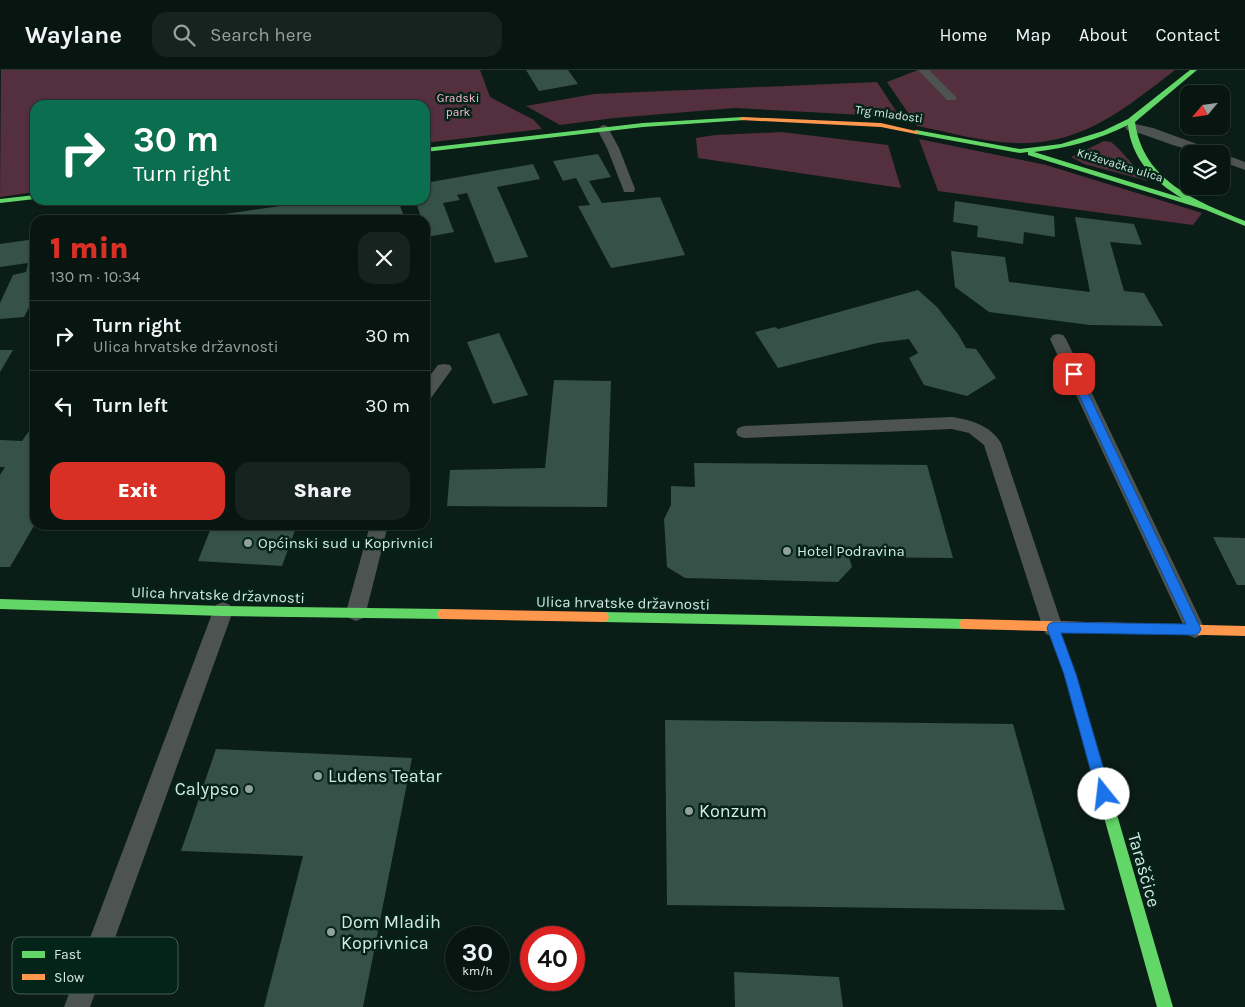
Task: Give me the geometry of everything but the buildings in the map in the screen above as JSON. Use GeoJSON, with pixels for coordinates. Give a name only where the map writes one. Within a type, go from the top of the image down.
{"type":"FeatureCollection","features":[{"type":"Feature","properties":{"kind":"main road","name":"Trg mladosti"},"geometry":{"type":"LineString","coordinates":[[430,149],[603,129],[753,118],[841,121],[881,125],[1020,151],[1036,150],[1072,143],[1131,124],[1194,70]]}},
{"type":"Feature","properties":{"kind":"main road","name":"Križevačka ulica"},"geometry":{"type":"LineString","coordinates":[[1131,124],[1137,150],[1156,174],[1182,194],[1245,224]]}},
{"type":"Feature","properties":{"kind":"main road","name":"Križevačka ulica"},"geometry":{"type":"LineString","coordinates":[[1020,151],[1145,187],[1211,209]]}},
{"type":"Feature","properties":{"kind":"main road"},"geometry":{"type":"LineString","coordinates":[[0,201],[30,198]]}},
{"type":"Feature","properties":{"kind":"main road","name":"Ulica hrvatske državnosti"},"geometry":{"type":"LineString","coordinates":[[0,604],[224,612],[356,612],[1245,631]]}},
{"type":"Feature","properties":{"kind":"main road","name":"Taraščice"},"geometry":{"type":"LineString","coordinates":[[1053,628],[1070,674],[1165,1007]]}},
{"type":"Feature","properties":{"kind":"lane"},"geometry":{"type":"LineString","coordinates":[[923,70],[951,98]]}},
{"type":"Feature","properties":{"kind":"lane"},"geometry":{"type":"LineString","coordinates":[[1131,124],[1187,145]]}},
{"type":"Feature","properties":{"kind":"lane"},"geometry":{"type":"LineString","coordinates":[[603,129],[629,189]]}},
{"type":"Feature","properties":{"kind":"lane"},"geometry":{"type":"LineString","coordinates":[[1230,160],[1245,166]]}},
{"type":"Feature","properties":{"kind":"lane"},"geometry":{"type":"LineString","coordinates":[[1058,339],[1195,629]]}},
{"type":"Feature","properties":{"kind":"lane"},"geometry":{"type":"LineString","coordinates":[[430,388],[444,370]]}},
{"type":"Feature","properties":{"kind":"lane"},"geometry":{"type":"LineString","coordinates":[[744,432],[952,423],[977,429],[986,435],[992,443],[1053,628]]}},
{"type":"Feature","properties":{"kind":"lane"},"geometry":{"type":"LineString","coordinates":[[356,612],[378,530]]}},
{"type":"Feature","properties":{"kind":"lane"},"geometry":{"type":"LineString","coordinates":[[103,937],[224,612]]}},
{"type":"Feature","properties":{"kind":"lane"},"geometry":{"type":"LineString","coordinates":[[77,1007],[82,994]]}},
{"type":"Feature","properties":{"kind":"green space","name":"Gradski park"},"geometry":{"type":"Polygon","coordinates":[[[1,70],[480,70],[490,97],[534,120],[542,129],[430,142],[430,100],[30,100],[30,193],[0,197],[1,70]]]}},
{"type":"Feature","properties":{"kind":"green space"},"geometry":{"type":"Polygon","coordinates":[[[918,70],[1175,70],[1120,111],[1082,131],[1061,138],[1039,142],[1015,143],[978,139],[917,126],[887,82],[918,70]]]}},
{"type":"Feature","properties":{"kind":"green space"},"geometry":{"type":"Polygon","coordinates":[[[877,82],[900,117],[735,108],[614,118],[560,125],[526,106],[594,94],[877,82]]]}},
{"type":"Feature","properties":{"kind":"green space"},"geometry":{"type":"Polygon","coordinates":[[[782,132],[888,145],[901,188],[698,158],[696,138],[715,135],[782,132]]]}},
{"type":"Feature","properties":{"kind":"green space"},"geometry":{"type":"Polygon","coordinates":[[[919,139],[1046,165],[1202,213],[1193,225],[938,191],[919,139]]]}},
{"type":"Feature","properties":{"kind":"green space"},"geometry":{"type":"Polygon","coordinates":[[[1104,141],[1111,142],[1117,147],[1148,181],[1084,164],[1071,157],[1104,141]]]}},
{"type":"Feature","properties":{"kind":"traffic: fast"},"geometry":{"type":"LineString","coordinates":[[916,132],[1020,151],[1062,146],[1106,133],[1131,121],[1194,70]]}},
{"type":"Feature","properties":{"kind":"traffic: fast"},"geometry":{"type":"LineString","coordinates":[[430,149],[643,125],[743,119]]}},
{"type":"Feature","properties":{"kind":"traffic: fast"},"geometry":{"type":"LineString","coordinates":[[1131,121],[1133,138],[1141,156],[1151,170],[1164,182],[1196,202],[1245,224]]}},
{"type":"Feature","properties":{"kind":"traffic: fast"},"geometry":{"type":"LineString","coordinates":[[1031,153],[1211,209]]}},
{"type":"Feature","properties":{"kind":"traffic: fast"},"geometry":{"type":"LineString","coordinates":[[0,201],[30,198]]}},
{"type":"Feature","properties":{"kind":"traffic: fast"},"geometry":{"type":"LineString","coordinates":[[0,604],[223,611],[443,614]]}},
{"type":"Feature","properties":{"kind":"traffic: fast"},"geometry":{"type":"LineString","coordinates":[[603,617],[965,624]]}},
{"type":"Feature","properties":{"kind":"traffic: fast"},"geometry":{"type":"LineString","coordinates":[[1053,628],[1070,674],[1165,1007]]}},
{"type":"Feature","properties":{"kind":"traffic: slow"},"geometry":{"type":"LineString","coordinates":[[743,119],[881,125],[916,132]]}},
{"type":"Feature","properties":{"kind":"traffic: slow"},"geometry":{"type":"LineString","coordinates":[[443,614],[603,617]]}},
{"type":"Feature","properties":{"kind":"traffic: slow"},"geometry":{"type":"LineString","coordinates":[[965,624],[1245,631]]}},
{"type":"Feature","properties":{"kind":"place","name":"Općinski sud u Koprivnici"},"geometry":{"type":"Point","coordinates":[248,543]}},
{"type":"Feature","properties":{"kind":"place","name":"Hotel Podravina"},"geometry":{"type":"Point","coordinates":[787,551]}},
{"type":"Feature","properties":{"kind":"place","name":"Ludens Teatar"},"geometry":{"type":"Point","coordinates":[318,776]}},
{"type":"Feature","properties":{"kind":"place","name":"Calypso"},"geometry":{"type":"Point","coordinates":[249,789]}},
{"type":"Feature","properties":{"kind":"place","name":"Konzum"},"geometry":{"type":"Point","coordinates":[689,811]}},
{"type":"Feature","properties":{"kind":"place","name":"Dom Mladih Koprivnica"},"geometry":{"type":"Point","coordinates":[331,932]}},
{"type":"Feature","properties":{"kind":"route"},"geometry":{"type":"LineString","coordinates":[[1074,374],[1195,629],[1053,628],[1070,674],[1104,794]]}}]}
